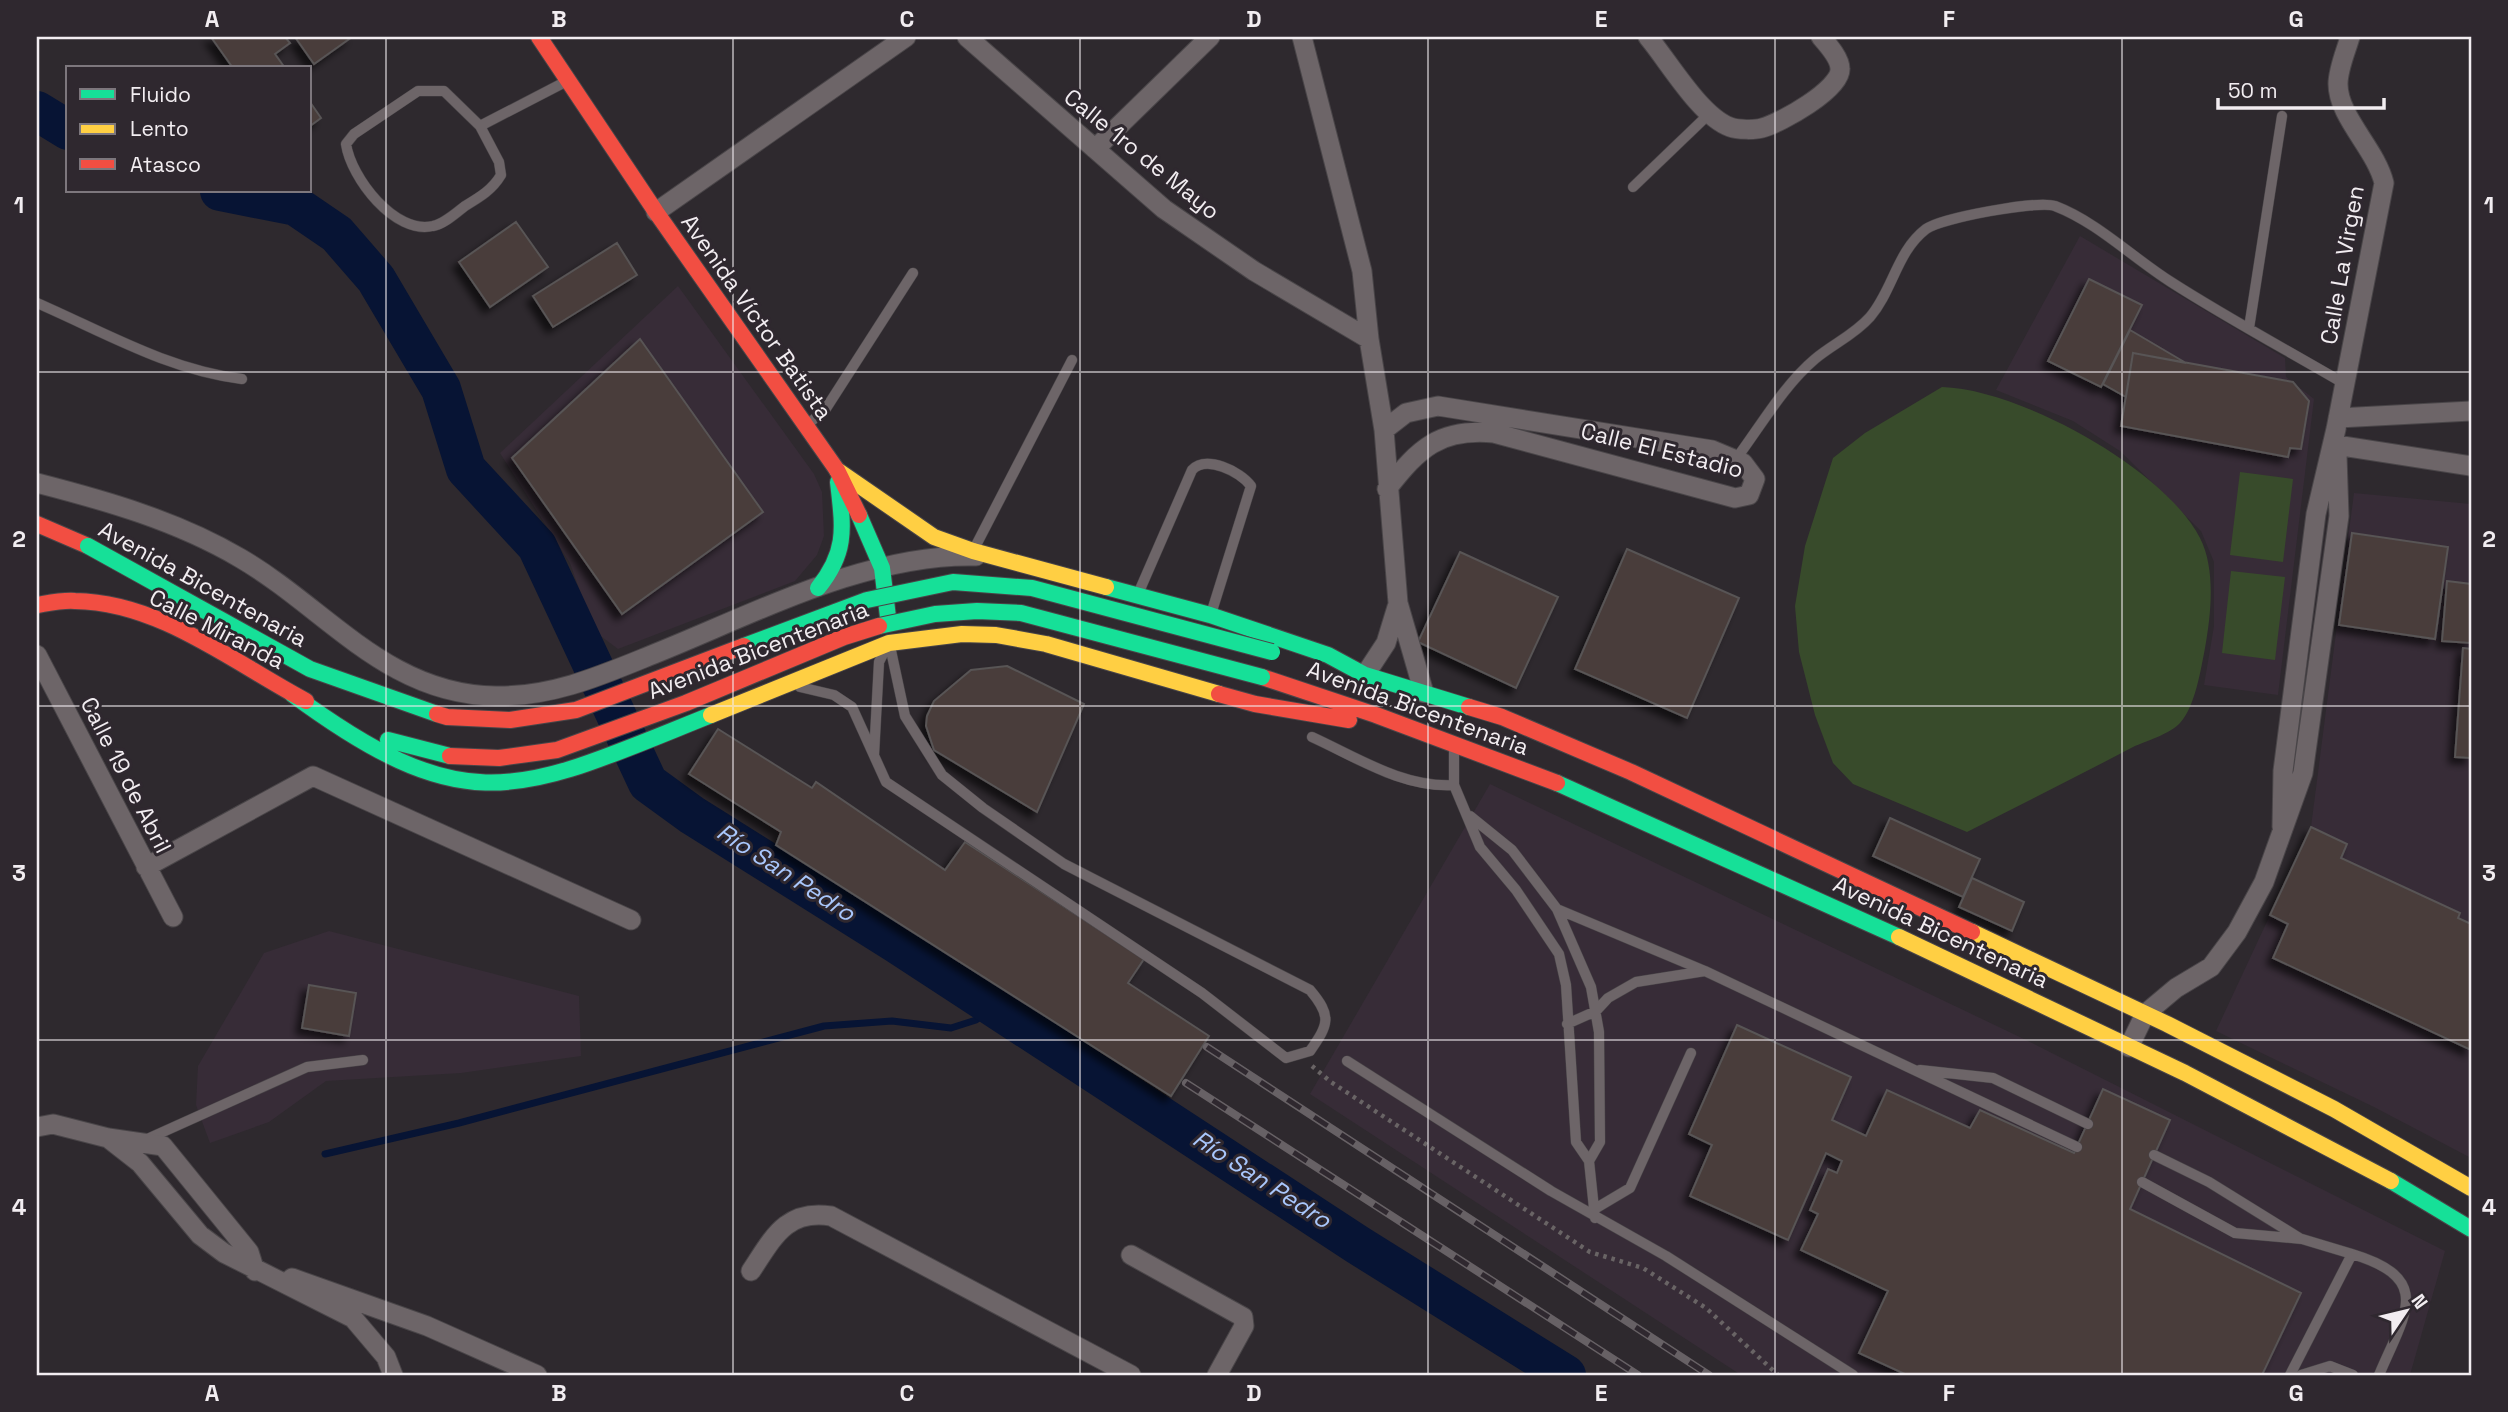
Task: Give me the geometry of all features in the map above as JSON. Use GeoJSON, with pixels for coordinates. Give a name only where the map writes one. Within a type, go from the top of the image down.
{"type":"FeatureCollection","features":[{"type":"Feature","properties":{"kind":"main road","name":"Avenida Víctor Batista"},"geometry":{"type":"LineString","coordinates":[[539,37],[656,212],[837,470],[860,513],[882,568],[889,643]]}},
{"type":"Feature","properties":{"kind":"main road"},"geometry":{"type":"LineString","coordinates":[[837,470],[934,537],[973,551],[1210,615],[1328,655],[1361,673]]}},
{"type":"Feature","properties":{"kind":"main road"},"geometry":{"type":"LineString","coordinates":[[818,588],[836,568],[843,545],[837,470]]}},
{"type":"Feature","properties":{"kind":"main road","name":"Avenida Bicentenaria"},"geometry":{"type":"LineString","coordinates":[[37,524],[89,546],[310,669],[447,717],[510,720],[576,710],[867,600],[953,582],[1032,588],[1361,673],[1502,717],[1631,772],[2145,1014],[2334,1110],[2471,1188]]}},
{"type":"Feature","properties":{"kind":"main road","name":"Calle Miranda"},"geometry":{"type":"LineString","coordinates":[[37,605],[81,602],[123,608],[171,626],[292,694]]}},
{"type":"Feature","properties":{"kind":"main road","name":"Avenida Bicentenaria"},"geometry":{"type":"LineString","coordinates":[[292,694],[398,744],[450,756],[499,758],[558,750],[686,703],[844,637],[897,621],[934,614],[976,611],[1021,613],[1262,677],[1428,733],[1561,784],[1857,917],[2129,1047],[2392,1182],[2471,1229]]}},
{"type":"Feature","properties":{"kind":"main road"},"geometry":{"type":"LineString","coordinates":[[292,694],[351,738],[402,763],[452,778],[493,785],[537,781],[574,770],[889,643],[962,634],[996,635],[1046,643],[1255,704],[1428,733]]}},
{"type":"Feature","properties":{"kind":"street"},"geometry":{"type":"LineString","coordinates":[[656,212],[906,37]]}},
{"type":"Feature","properties":{"kind":"street","name":"Calle 1ro de Mayo"},"geometry":{"type":"LineString","coordinates":[[967,37],[1164,209],[1254,271],[1369,339]]}},
{"type":"Feature","properties":{"kind":"street"},"geometry":{"type":"LineString","coordinates":[[1095,149],[1210,37]]}},
{"type":"Feature","properties":{"kind":"street"},"geometry":{"type":"LineString","coordinates":[[1302,37],[1362,271],[1369,339],[1384,430],[1398,603],[1424,693]]}},
{"type":"Feature","properties":{"kind":"street"},"geometry":{"type":"LineString","coordinates":[[1648,37],[1709,114],[1731,128],[1761,128],[1794,115],[1838,79],[1838,60],[1822,37]]}},
{"type":"Feature","properties":{"kind":"street","name":"Calle La Virgen"},"geometry":{"type":"LineString","coordinates":[[2282,827],[2283,771],[2316,514],[2337,431],[2384,183],[2376,158],[2347,113],[2339,95],[2337,82],[2350,37]]}},
{"type":"Feature","properties":{"kind":"street","name":"Calle El Estadio"},"geometry":{"type":"LineString","coordinates":[[1384,430],[1406,413],[1438,406],[1712,450],[1736,459],[1755,479],[1749,495],[1744,498],[1494,433],[1470,431],[1437,440],[1409,459],[1388,489]]}},
{"type":"Feature","properties":{"kind":"street"},"geometry":{"type":"LineString","coordinates":[[2337,431],[2471,411]]}},
{"type":"Feature","properties":{"kind":"street"},"geometry":{"type":"LineString","coordinates":[[2337,431],[2471,466]]}},
{"type":"Feature","properties":{"kind":"street","name":"Calle La Virgen"},"geometry":{"type":"LineString","coordinates":[[2129,1047],[2145,1014],[2176,988],[2211,967],[2237,932],[2264,882],[2303,773],[2339,516],[2337,431]]}},
{"type":"Feature","properties":{"kind":"street"},"geometry":{"type":"LineString","coordinates":[[37,483],[110,502],[170,524],[241,558],[381,663],[416,679],[457,691],[495,696],[561,690],[818,588],[882,568],[927,557],[995,557]]}},
{"type":"Feature","properties":{"kind":"street"},"geometry":{"type":"LineString","coordinates":[[2311,558],[2333,559]]}},
{"type":"Feature","properties":{"kind":"street"},"geometry":{"type":"LineString","coordinates":[[1361,673],[1386,643],[1394,626],[1398,603]]}},
{"type":"Feature","properties":{"kind":"street","name":"Calle 19 de Abril"},"geometry":{"type":"LineString","coordinates":[[37,655],[173,917]]}},
{"type":"Feature","properties":{"kind":"street"},"geometry":{"type":"LineString","coordinates":[[2293,693],[2314,696]]}},
{"type":"Feature","properties":{"kind":"street"},"geometry":{"type":"LineString","coordinates":[[146,867],[313,776],[631,920]]}},
{"type":"Feature","properties":{"kind":"street"},"geometry":{"type":"LineString","coordinates":[[37,1127],[53,1124],[108,1138],[163,1146],[249,1252],[261,1274]]}},
{"type":"Feature","properties":{"kind":"street"},"geometry":{"type":"LineString","coordinates":[[108,1138],[140,1163],[200,1235],[261,1274],[353,1318],[386,1357],[393,1375]]}},
{"type":"Feature","properties":{"kind":"street"},"geometry":{"type":"LineString","coordinates":[[751,1271],[777,1233],[796,1218],[814,1213],[831,1216],[1130,1375]]}},
{"type":"Feature","properties":{"kind":"street"},"geometry":{"type":"LineString","coordinates":[[1131,1255],[1243,1317],[1244,1326],[1217,1375]]}},
{"type":"Feature","properties":{"kind":"street"},"geometry":{"type":"LineString","coordinates":[[261,1274],[284,1275],[342,1294],[427,1326],[537,1375]]}},
{"type":"Feature","properties":{"kind":"lane"},"geometry":{"type":"LineString","coordinates":[[480,126],[568,81]]}},
{"type":"Feature","properties":{"kind":"lane"},"geometry":{"type":"LineString","coordinates":[[444,91],[480,126],[499,162],[501,175],[494,188],[435,226],[413,228],[378,202],[356,175],[347,155],[346,144],[354,134],[418,92],[444,91]]}},
{"type":"Feature","properties":{"kind":"lane"},"geometry":{"type":"LineString","coordinates":[[1633,187],[1709,114]]}},
{"type":"Feature","properties":{"kind":"lane"},"geometry":{"type":"LineString","coordinates":[[2249,328],[2282,116]]}},
{"type":"Feature","properties":{"kind":"lane"},"geometry":{"type":"LineString","coordinates":[[1736,459],[1797,378],[1815,359],[1869,317],[1886,295],[1910,245],[1939,221],[2033,204],[2055,206],[2093,227],[2171,282],[2345,384]]}},
{"type":"Feature","properties":{"kind":"lane"},"geometry":{"type":"LineString","coordinates":[[806,426],[825,410],[913,273]]}},
{"type":"Feature","properties":{"kind":"lane"},"geometry":{"type":"LineString","coordinates":[[37,303],[176,364],[216,376],[242,379]]}},
{"type":"Feature","properties":{"kind":"lane"},"geometry":{"type":"LineString","coordinates":[[973,551],[1072,360]]}},
{"type":"Feature","properties":{"kind":"lane"},"geometry":{"type":"LineString","coordinates":[[1137,595],[1192,470],[1198,464],[1207,462],[1245,478],[1251,486],[1210,615]]}},
{"type":"Feature","properties":{"kind":"lane"},"geometry":{"type":"LineString","coordinates":[[874,760],[879,662],[889,643]]}},
{"type":"Feature","properties":{"kind":"lane"},"geometry":{"type":"LineString","coordinates":[[789,684],[834,695],[852,707],[886,782],[1202,993],[1286,1058],[1310,1051],[1325,1029],[1325,1008],[1310,990],[1064,864],[942,775],[905,716],[889,643]]}},
{"type":"Feature","properties":{"kind":"lane"},"geometry":{"type":"LineString","coordinates":[[1312,737],[1396,776],[1434,786],[1454,785]]}},
{"type":"Feature","properties":{"kind":"lane"},"geometry":{"type":"LineString","coordinates":[[1454,743],[1454,785],[1480,847],[1516,890],[1559,954],[1566,985],[1576,1142],[1589,1161],[1594,1214]]}},
{"type":"Feature","properties":{"kind":"lane"},"geometry":{"type":"LineString","coordinates":[[1468,814],[1512,850],[1557,909],[1581,961],[1596,1011],[1600,1142],[1589,1161]]}},
{"type":"Feature","properties":{"kind":"lane"},"geometry":{"type":"LineString","coordinates":[[1557,909],[1705,971],[2077,1147]]}},
{"type":"Feature","properties":{"kind":"lane"},"geometry":{"type":"LineString","coordinates":[[1567,1024],[1596,1011],[1608,998],[1636,982],[1705,971]]}},
{"type":"Feature","properties":{"kind":"lane"},"geometry":{"type":"LineString","coordinates":[[1594,1214],[1630,1188],[1691,1053]]}},
{"type":"Feature","properties":{"kind":"lane"},"geometry":{"type":"LineString","coordinates":[[140,1142],[307,1067],[363,1060]]}},
{"type":"Feature","properties":{"kind":"lane"},"geometry":{"type":"LineString","coordinates":[[1347,1061],[1666,1256],[1853,1375]]}},
{"type":"Feature","properties":{"kind":"lane"},"geometry":{"type":"LineString","coordinates":[[1912,1069],[1993,1078],[2088,1124]]}},
{"type":"Feature","properties":{"kind":"lane"},"geometry":{"type":"LineString","coordinates":[[2154,1155],[2209,1182],[2302,1239]]}},
{"type":"Feature","properties":{"kind":"lane"},"geometry":{"type":"LineString","coordinates":[[2142,1182],[2235,1233],[2302,1239],[2352,1254],[2392,1270],[2405,1288],[2407,1308],[2379,1375]]}},
{"type":"Feature","properties":{"kind":"lane"},"geometry":{"type":"LineString","coordinates":[[2290,1375],[2352,1254]]}},
{"type":"Feature","properties":{"kind":"lane"},"geometry":{"type":"LineString","coordinates":[[2301,1375],[2330,1366],[2353,1375]]}},
{"type":"Feature","properties":{"kind":"path"},"geometry":{"type":"LineString","coordinates":[[1310,1051],[1312,1066],[1331,1082],[1590,1252],[1643,1268],[1706,1308],[1778,1375]]}},
{"type":"Feature","properties":{"kind":"shaded area"},"geometry":{"type":"Polygon","coordinates":[[[2080,236],[2285,358],[2286,377],[2314,399],[2278,695],[2204,685],[2214,626],[2214,562],[2201,531],[2120,451],[2073,421],[1996,390],[2080,236]]]}},
{"type":"Feature","properties":{"kind":"shaded area"},"geometry":{"type":"Polygon","coordinates":[[[678,286],[814,474],[822,492],[824,536],[817,555],[795,581],[618,649],[594,631],[570,563],[500,453],[678,286]]]}},
{"type":"Feature","properties":{"kind":"shaded area"},"geometry":{"type":"Polygon","coordinates":[[[2354,493],[2471,504],[2471,1158],[2374,1107],[2216,1031],[2311,827],[2354,493]]]}},
{"type":"Feature","properties":{"kind":"shaded area"},"geometry":{"type":"Polygon","coordinates":[[[1490,784],[2024,1039],[2445,1251],[2410,1375],[1741,1375],[1310,1094],[1490,784]]]}},
{"type":"Feature","properties":{"kind":"shaded area"},"geometry":{"type":"Polygon","coordinates":[[[329,931],[579,996],[581,1056],[461,1073],[326,1081],[269,1122],[210,1143],[196,1105],[198,1066],[264,953],[329,931]]]}},
{"type":"Feature","properties":{"kind":"green space"},"geometry":{"type":"Polygon","coordinates":[[[1942,387],[1974,391],[2048,417],[2123,460],[2182,511],[2200,538],[2208,564],[2211,592],[2202,666],[2190,707],[2176,727],[1967,832],[1853,784],[1833,763],[1815,715],[1799,652],[1795,606],[1805,546],[1833,458],[1865,433],[1942,387]]]}},
{"type":"Feature","properties":{"kind":"green space"},"geometry":{"type":"Polygon","coordinates":[[[2240,472],[2293,479],[2283,562],[2230,555],[2240,472]]]}},
{"type":"Feature","properties":{"kind":"green space"},"geometry":{"type":"Polygon","coordinates":[[[2231,571],[2285,577],[2275,660],[2222,653],[2231,571]]]}},
{"type":"Feature","properties":{"kind":"building"},"geometry":{"type":"Polygon","coordinates":[[[211,37],[285,37],[290,43],[275,54],[284,66],[232,66],[211,37]]]}},
{"type":"Feature","properties":{"kind":"building"},"geometry":{"type":"Polygon","coordinates":[[[295,37],[352,37],[314,64],[295,37]]]}},
{"type":"Feature","properties":{"kind":"building"},"geometry":{"type":"Polygon","coordinates":[[[312,105],[321,118],[312,125],[312,105]]]}},
{"type":"Feature","properties":{"kind":"building"},"geometry":{"type":"Polygon","coordinates":[[[516,222],[548,267],[490,307],[459,262],[516,222]]]}},
{"type":"Feature","properties":{"kind":"building"},"geometry":{"type":"Polygon","coordinates":[[[617,243],[637,275],[553,327],[533,296],[617,243]]]}},
{"type":"Feature","properties":{"kind":"building"},"geometry":{"type":"Polygon","coordinates":[[[2089,279],[2142,305],[2101,387],[2048,361],[2089,279]]]}},
{"type":"Feature","properties":{"kind":"building"},"geometry":{"type":"Polygon","coordinates":[[[2130,330],[2186,363],[2133,353],[2126,397],[2103,384],[2130,330]]]}},
{"type":"Feature","properties":{"kind":"building"},"geometry":{"type":"Polygon","coordinates":[[[640,339],[763,512],[622,614],[512,458],[640,339]]]}},
{"type":"Feature","properties":{"kind":"building"},"geometry":{"type":"Polygon","coordinates":[[[2133,353],[2293,382],[2309,401],[2301,449],[2290,448],[2288,457],[2121,426],[2133,353]]]}},
{"type":"Feature","properties":{"kind":"building"},"geometry":{"type":"Polygon","coordinates":[[[2352,533],[2448,547],[2435,639],[2339,625],[2352,533]]]}},
{"type":"Feature","properties":{"kind":"building"},"geometry":{"type":"Polygon","coordinates":[[[1627,549],[1739,598],[1687,718],[1575,669],[1627,549]]]}},
{"type":"Feature","properties":{"kind":"building"},"geometry":{"type":"Polygon","coordinates":[[[1460,552],[1558,597],[1516,688],[1418,642],[1460,552]]]}},
{"type":"Feature","properties":{"kind":"building"},"geometry":{"type":"Polygon","coordinates":[[[2447,581],[2471,584],[2471,643],[2442,641],[2447,581]]]}},
{"type":"Feature","properties":{"kind":"building"},"geometry":{"type":"Polygon","coordinates":[[[2463,648],[2471,649],[2471,758],[2455,757],[2463,648]]]}},
{"type":"Feature","properties":{"kind":"building"},"geometry":{"type":"Polygon","coordinates":[[[1007,666],[1084,704],[1037,812],[934,750],[926,726],[934,701],[971,670],[1007,666]]]}},
{"type":"Feature","properties":{"kind":"building"},"geometry":{"type":"Polygon","coordinates":[[[718,729],[812,788],[816,782],[945,870],[965,842],[1144,959],[1128,983],[1209,1036],[1171,1096],[776,845],[781,832],[689,774],[718,729]]]}},
{"type":"Feature","properties":{"kind":"building"},"geometry":{"type":"Polygon","coordinates":[[[1890,818],[1980,859],[1963,897],[1873,856],[1890,818]]]}},
{"type":"Feature","properties":{"kind":"building"},"geometry":{"type":"Polygon","coordinates":[[[2311,827],[2347,844],[2341,858],[2460,913],[2458,918],[2471,924],[2471,1050],[2273,958],[2288,924],[2270,915],[2311,827]]]}},
{"type":"Feature","properties":{"kind":"building"},"geometry":{"type":"Polygon","coordinates":[[[1972,878],[2024,902],[2012,931],[1959,907],[1972,878]]]}},
{"type":"Feature","properties":{"kind":"building"},"geometry":{"type":"Polygon","coordinates":[[[309,985],[356,993],[349,1036],[302,1028],[309,985]]]}},
{"type":"Feature","properties":{"kind":"building"},"geometry":{"type":"Polygon","coordinates":[[[1737,1025],[1851,1077],[1832,1120],[1866,1136],[1887,1090],[1970,1128],[1980,1110],[2074,1153],[2103,1089],[2170,1120],[2130,1209],[2301,1293],[2262,1375],[1907,1375],[1859,1353],[1888,1291],[1801,1250],[1818,1214],[1810,1210],[1828,1169],[1837,1173],[1842,1161],[1826,1153],[1788,1240],[1690,1196],[1712,1145],[1689,1134],[1737,1025]]]}},
{"type":"Feature","properties":{"kind":"waterway","name":"Río San Pedro"},"geometry":{"type":"LineString","coordinates":[[37,111],[66,129]]}},
{"type":"Feature","properties":{"kind":"waterway","name":"Río San Pedro"},"geometry":{"type":"LineString","coordinates":[[225,192],[296,206],[337,234],[376,279],[441,389],[466,469],[537,546],[648,783],[692,815],[896,943],[1358,1245],[1566,1375]]}},
{"type":"Feature","properties":{"kind":"waterway"},"geometry":{"type":"LineString","coordinates":[[325,1154],[459,1123],[824,1026],[892,1021],[951,1028],[976,1020],[994,1007]]}},
{"type":"Feature","properties":{"kind":"railway"},"geometry":{"type":"LineString","coordinates":[[1207,1047],[1709,1375]]}},
{"type":"Feature","properties":{"kind":"railway"},"geometry":{"type":"LineString","coordinates":[[1186,1083],[1638,1375]]}},
{"type":"Feature","properties":{"kind":"traffic: fast"},"geometry":{"type":"LineString","coordinates":[[818,588],[828,575],[839,550],[842,526],[838,482]]}},
{"type":"Feature","properties":{"kind":"traffic: fast"},"geometry":{"type":"LineString","coordinates":[[859,515],[882,568],[888,617]]}},
{"type":"Feature","properties":{"kind":"traffic: fast"},"geometry":{"type":"LineString","coordinates":[[88,546],[310,669],[437,714]]}},
{"type":"Feature","properties":{"kind":"traffic: fast"},"geometry":{"type":"LineString","coordinates":[[744,646],[867,600],[953,582],[1032,588],[1272,652]]}},
{"type":"Feature","properties":{"kind":"traffic: fast"},"geometry":{"type":"LineString","coordinates":[[1106,587],[1210,615],[1328,655],[1365,675],[1469,707]]}},
{"type":"Feature","properties":{"kind":"traffic: fast"},"geometry":{"type":"LineString","coordinates":[[879,626],[935,614],[977,611],[1021,613],[1262,677]]}},
{"type":"Feature","properties":{"kind":"traffic: fast"},"geometry":{"type":"LineString","coordinates":[[292,694],[354,736],[406,764],[453,779],[497,782],[542,777],[591,762],[711,715]]}},
{"type":"Feature","properties":{"kind":"traffic: fast"},"geometry":{"type":"LineString","coordinates":[[388,740],[450,756]]}},
{"type":"Feature","properties":{"kind":"traffic: fast"},"geometry":{"type":"LineString","coordinates":[[1557,783],[1899,937]]}},
{"type":"Feature","properties":{"kind":"traffic: fast"},"geometry":{"type":"LineString","coordinates":[[2391,1181],[2471,1229]]}},
{"type":"Feature","properties":{"kind":"traffic: slow"},"geometry":{"type":"LineString","coordinates":[[837,470],[934,537],[973,551],[1106,587]]}},
{"type":"Feature","properties":{"kind":"traffic: slow"},"geometry":{"type":"LineString","coordinates":[[711,715],[889,643],[962,634],[996,635],[1046,644],[1219,694]]}},
{"type":"Feature","properties":{"kind":"traffic: slow"},"geometry":{"type":"LineString","coordinates":[[1972,932],[2167,1024],[2334,1109],[2471,1188]]}},
{"type":"Feature","properties":{"kind":"traffic: slow"},"geometry":{"type":"LineString","coordinates":[[1899,937],[2185,1073],[2391,1181]]}},
{"type":"Feature","properties":{"kind":"traffic: jam"},"geometry":{"type":"LineString","coordinates":[[539,37],[656,212],[837,470],[859,515]]}},
{"type":"Feature","properties":{"kind":"traffic: jam"},"geometry":{"type":"LineString","coordinates":[[37,524],[88,546]]}},
{"type":"Feature","properties":{"kind":"traffic: jam"},"geometry":{"type":"LineString","coordinates":[[37,605],[75,601],[106,604],[137,612],[195,637],[306,701]]}},
{"type":"Feature","properties":{"kind":"traffic: jam"},"geometry":{"type":"LineString","coordinates":[[450,756],[499,758],[557,750],[686,703],[844,637],[879,626]]}},
{"type":"Feature","properties":{"kind":"traffic: jam"},"geometry":{"type":"LineString","coordinates":[[437,714],[447,717],[510,720],[576,710],[744,646]]}},
{"type":"Feature","properties":{"kind":"traffic: jam"},"geometry":{"type":"LineString","coordinates":[[1262,677],[1376,715],[1557,783]]}},
{"type":"Feature","properties":{"kind":"traffic: jam"},"geometry":{"type":"LineString","coordinates":[[1219,694],[1255,704],[1349,720]]}},
{"type":"Feature","properties":{"kind":"traffic: jam"},"geometry":{"type":"LineString","coordinates":[[1469,707],[1502,717],[1631,772],[1972,932]]}}]}
